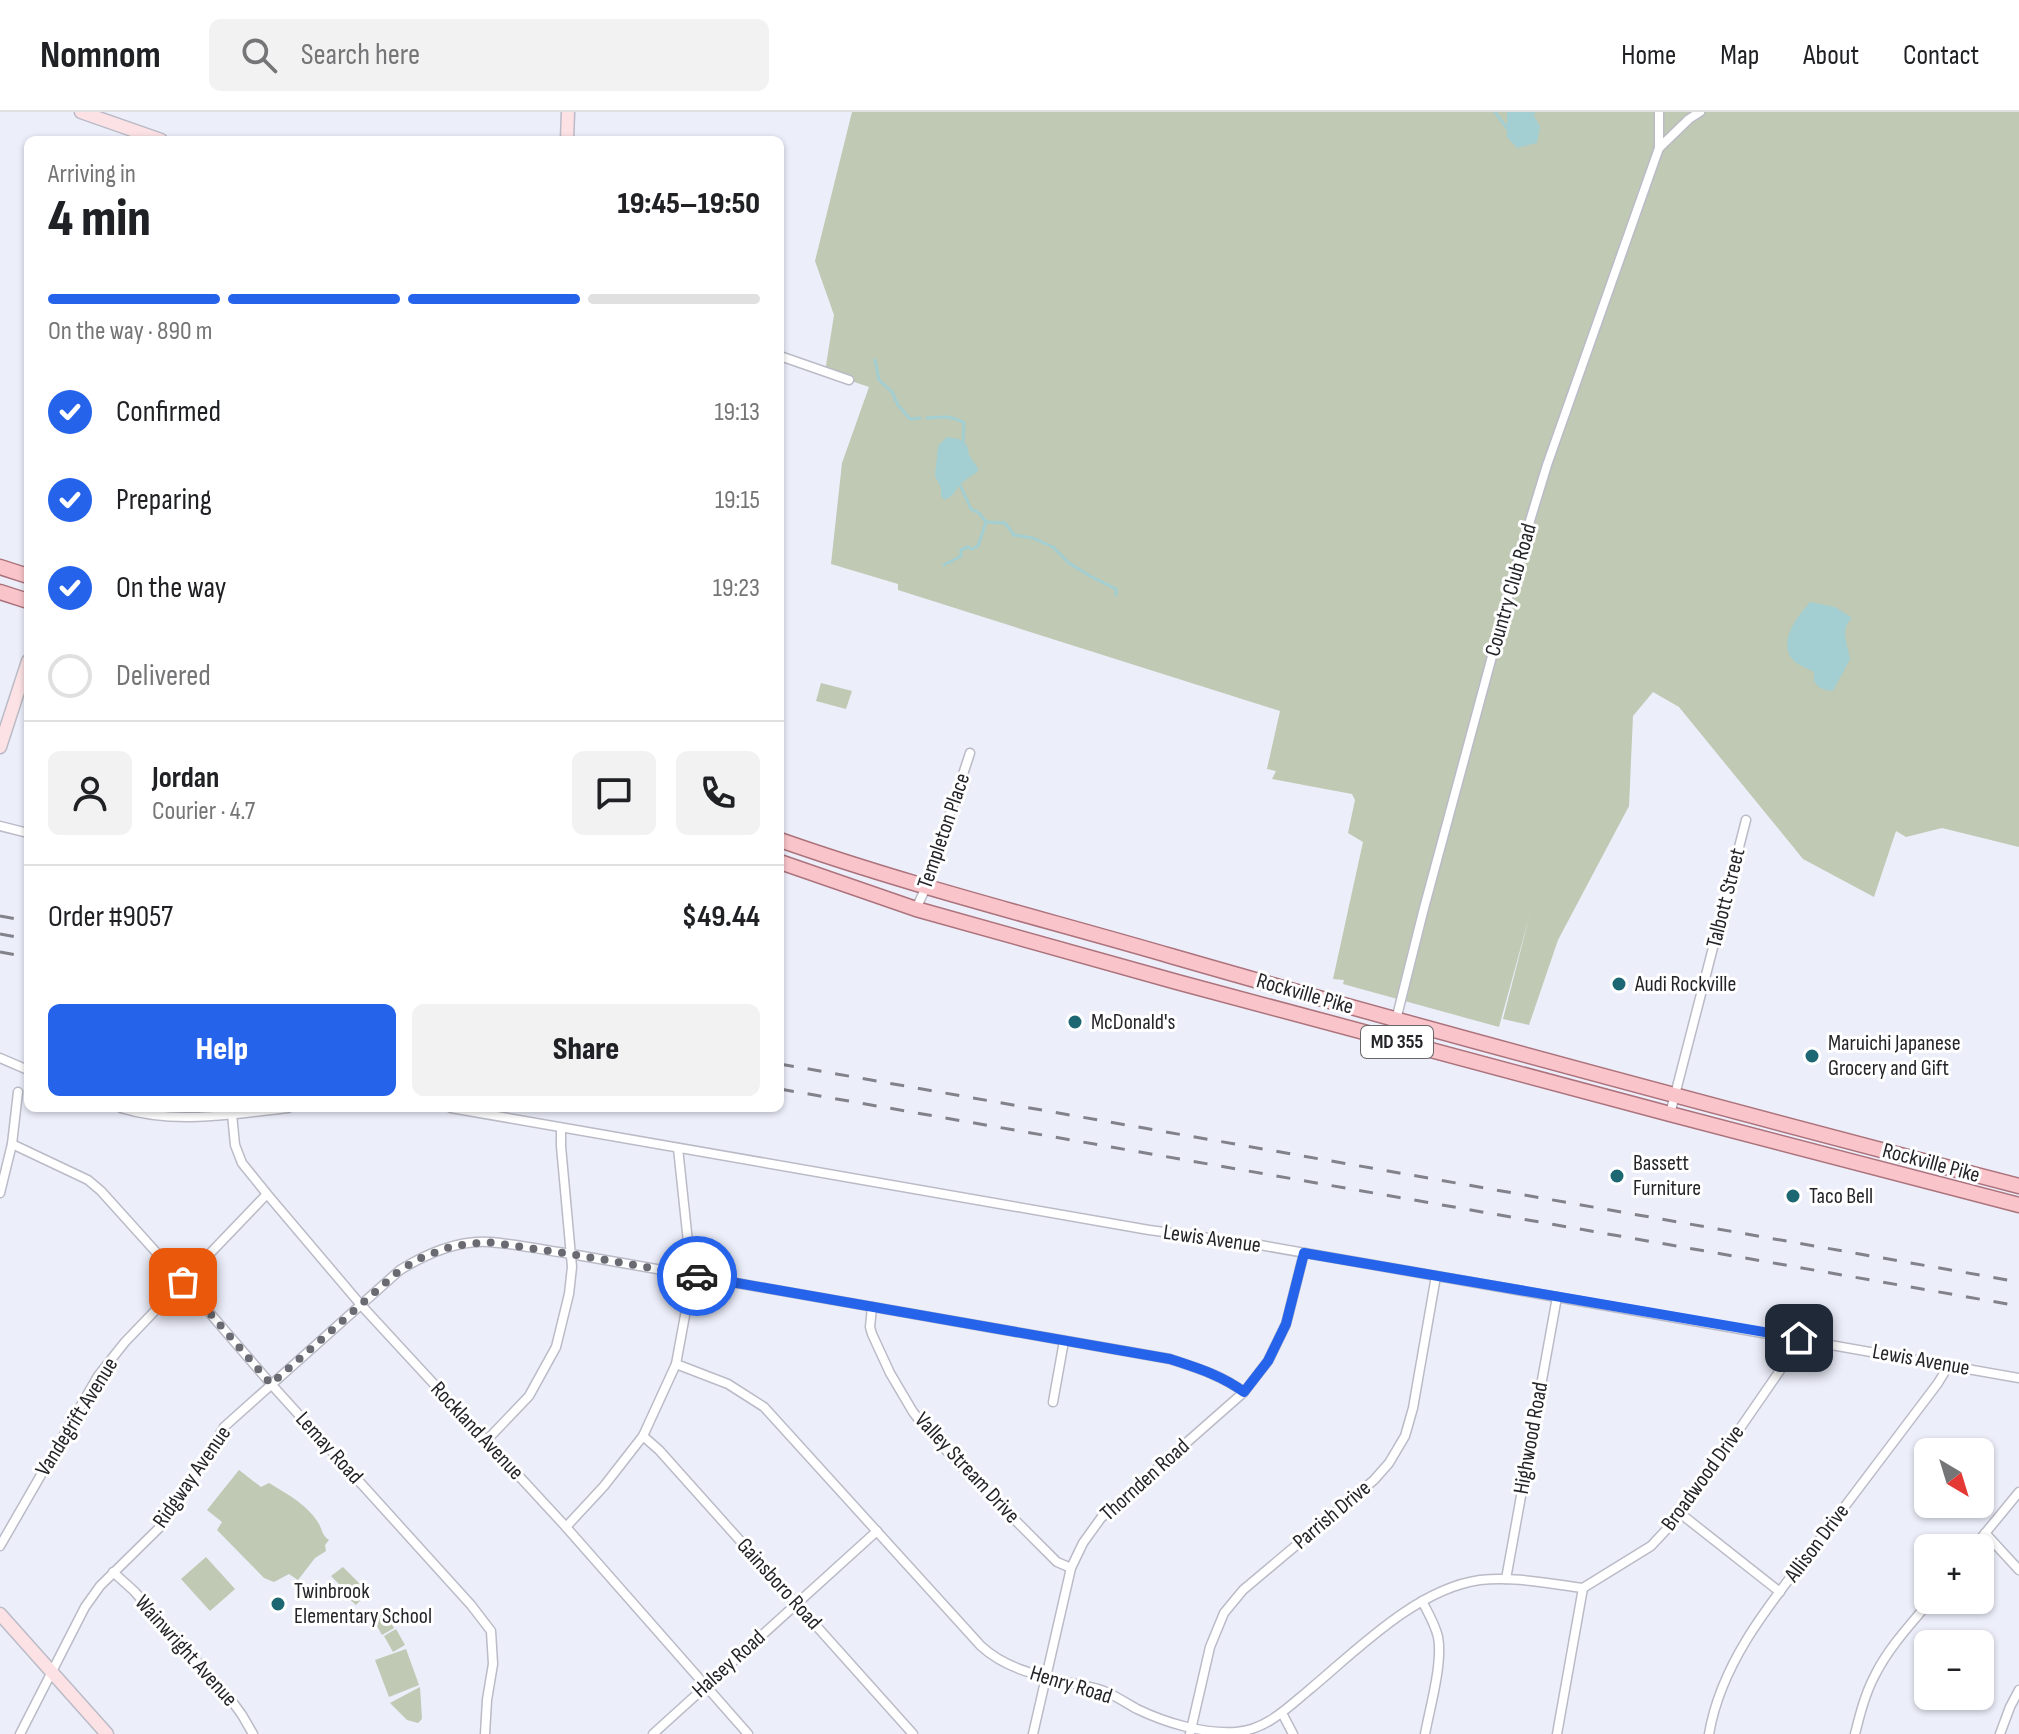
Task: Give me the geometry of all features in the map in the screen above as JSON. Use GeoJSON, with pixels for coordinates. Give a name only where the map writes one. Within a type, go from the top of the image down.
{"type":"FeatureCollection","features":[{"type":"Feature","properties":{"kind":"main road"},"geometry":{"type":"LineString","coordinates":[[0,567],[24,575]]}},
{"type":"Feature","properties":{"kind":"main road"},"geometry":{"type":"LineString","coordinates":[[0,592],[24,600]]}},
{"type":"Feature","properties":{"kind":"main road","name":"Rockville Pike"},"geometry":{"type":"LineString","coordinates":[[784,841],[926,887],[1396,1019],[2019,1186]]}},
{"type":"Feature","properties":{"kind":"main road","name":"Rockville Pike"},"geometry":{"type":"LineString","coordinates":[[784,863],[916,909],[1391,1040],[2019,1205]]}},
{"type":"Feature","properties":{"kind":"main road"},"geometry":{"type":"LineString","coordinates":[[1529,1076],[1534,1057]]}},
{"type":"Feature","properties":{"kind":"street"},"geometry":{"type":"LineString","coordinates":[[81,112],[150,136]]}},
{"type":"Feature","properties":{"kind":"street"},"geometry":{"type":"LineString","coordinates":[[567,136],[568,112]]}},
{"type":"Feature","properties":{"kind":"street","name":"Country Club Road"},"geometry":{"type":"LineString","coordinates":[[1391,1040],[1518,560],[1547,465],[1659,148],[1659,112]]}},
{"type":"Feature","properties":{"kind":"street","name":"Country Club Road"},"geometry":{"type":"LineString","coordinates":[[1659,148],[1700,112]]}},
{"type":"Feature","properties":{"kind":"street"},"geometry":{"type":"LineString","coordinates":[[784,357],[849,380]]}},
{"type":"Feature","properties":{"kind":"street"},"geometry":{"type":"LineString","coordinates":[[0,747],[24,673]]}},
{"type":"Feature","properties":{"kind":"street","name":"Templeton Place"},"geometry":{"type":"LineString","coordinates":[[916,909],[970,753]]}},
{"type":"Feature","properties":{"kind":"street","name":"Talbott Street"},"geometry":{"type":"LineString","coordinates":[[1670,1114],[1746,820]]}},
{"type":"Feature","properties":{"kind":"street"},"geometry":{"type":"LineString","coordinates":[[0,826],[24,832]]}},
{"type":"Feature","properties":{"kind":"street"},"geometry":{"type":"LineString","coordinates":[[0,1058],[24,1068]]}},
{"type":"Feature","properties":{"kind":"street"},"geometry":{"type":"LineString","coordinates":[[0,1193],[12,1144],[18,1092]]}},
{"type":"Feature","properties":{"kind":"street"},"geometry":{"type":"LineString","coordinates":[[138,1112],[182,1117],[251,1112]]}},
{"type":"Feature","properties":{"kind":"street","name":"Lewis Avenue"},"geometry":{"type":"LineString","coordinates":[[473,1112],[2019,1378]]}},
{"type":"Feature","properties":{"kind":"street","name":"Rockland Avenue"},"geometry":{"type":"LineString","coordinates":[[232,1114],[235,1145],[242,1163],[267,1194],[361,1305],[566,1527],[748,1734]]}},
{"type":"Feature","properties":{"kind":"street"},"geometry":{"type":"LineString","coordinates":[[486,1441],[529,1396],[556,1347],[569,1294],[572,1267],[561,1128]]}},
{"type":"Feature","properties":{"kind":"street","name":"Lemay Road"},"geometry":{"type":"LineString","coordinates":[[12,1144],[88,1180],[101,1191],[471,1605],[491,1631],[493,1664],[485,1734]]}},
{"type":"Feature","properties":{"kind":"street"},"geometry":{"type":"LineString","coordinates":[[566,1527],[604,1486],[643,1436],[676,1364],[686,1310],[688,1275],[688,1242],[678,1148]]}},
{"type":"Feature","properties":{"kind":"street","name":"Vandegrift Avenue"},"geometry":{"type":"LineString","coordinates":[[0,1546],[98,1376],[125,1342],[267,1194]]}},
{"type":"Feature","properties":{"kind":"street","name":"Ridgway Avenue"},"geometry":{"type":"LineString","coordinates":[[20,1734],[85,1607],[100,1586],[174,1509],[224,1427],[400,1270],[453,1246],[487,1242],[571,1254],[1170,1359],[1228,1380],[1244,1392]]}},
{"type":"Feature","properties":{"kind":"street","name":"Thornden Road"},"geometry":{"type":"LineString","coordinates":[[1033,1734],[1071,1568],[1083,1543],[1101,1518],[1244,1392],[1268,1361],[1286,1324],[1304,1253]]}},
{"type":"Feature","properties":{"kind":"street","name":"Parrish Drive"},"geometry":{"type":"LineString","coordinates":[[1190,1730],[1210,1647],[1224,1613],[1243,1590],[1374,1480],[1389,1463],[1405,1436],[1413,1408],[1436,1276]]}},
{"type":"Feature","properties":{"kind":"street","name":"Highwood Road"},"geometry":{"type":"LineString","coordinates":[[1506,1579],[1557,1297]]}},
{"type":"Feature","properties":{"kind":"street","name":"Valley Stream Drive"},"geometry":{"type":"LineString","coordinates":[[872,1307],[872,1334],[913,1412],[960,1465],[1057,1562],[1071,1568]]}},
{"type":"Feature","properties":{"kind":"street","name":"Broadwood Drive"},"geometry":{"type":"LineString","coordinates":[[1583,1588],[1651,1546],[1681,1514],[1799,1338]]}},
{"type":"Feature","properties":{"kind":"street"},"geometry":{"type":"LineString","coordinates":[[1053,1402],[1064,1341]]}},
{"type":"Feature","properties":{"kind":"street","name":"Henry Road"},"geometry":{"type":"LineString","coordinates":[[676,1364],[728,1384],[764,1407],[993,1657],[1009,1666],[1103,1690],[1160,1719],[1190,1730],[1239,1732],[1260,1726],[1282,1713],[1395,1619],[1444,1589],[1481,1580],[1506,1579],[1583,1588]]}},
{"type":"Feature","properties":{"kind":"street","name":"Allison Drive"},"geometry":{"type":"LineString","coordinates":[[1709,1734],[1724,1685],[1741,1648],[1949,1365]]}},
{"type":"Feature","properties":{"kind":"street","name":"Gainsboro Road"},"geometry":{"type":"LineString","coordinates":[[643,1436],[659,1450],[913,1734]]}},
{"type":"Feature","properties":{"kind":"street"},"geometry":{"type":"LineString","coordinates":[[2019,1492],[1985,1533],[2019,1570]]}},
{"type":"Feature","properties":{"kind":"street"},"geometry":{"type":"LineString","coordinates":[[1681,1514],[1780,1592]]}},
{"type":"Feature","properties":{"kind":"street","name":"Halsey Road"},"geometry":{"type":"LineString","coordinates":[[653,1734],[877,1531]]}},
{"type":"Feature","properties":{"kind":"street","name":"Wainwright Avenue"},"geometry":{"type":"LineString","coordinates":[[113,1572],[134,1591],[229,1697],[253,1734]]}},
{"type":"Feature","properties":{"kind":"street"},"geometry":{"type":"LineString","coordinates":[[1557,1734],[1583,1588]]}},
{"type":"Feature","properties":{"kind":"street"},"geometry":{"type":"LineString","coordinates":[[1422,1601],[1435,1627],[1439,1657],[1425,1734]]}},
{"type":"Feature","properties":{"kind":"street"},"geometry":{"type":"LineString","coordinates":[[0,1614],[107,1734]]}},
{"type":"Feature","properties":{"kind":"street"},"geometry":{"type":"LineString","coordinates":[[1855,1734],[1874,1675],[1920,1614]]}},
{"type":"Feature","properties":{"kind":"street"},"geometry":{"type":"LineString","coordinates":[[2000,1734],[2019,1690]]}},
{"type":"Feature","properties":{"kind":"street"},"geometry":{"type":"LineString","coordinates":[[1282,1713],[1293,1734]]}},
{"type":"Feature","properties":{"kind":"shaded area"},"geometry":{"type":"Polygon","coordinates":[[[852,112],[2019,112],[2019,847],[1942,828],[1906,837],[1896,831],[1874,897],[1803,859],[1679,707],[1653,692],[1633,716],[1629,806],[1558,940],[1529,1025],[1503,1019],[1530,914],[1499,1027],[1333,979],[1363,842],[1348,833],[1355,800],[1352,794],[1272,779],[1276,771],[1267,769],[1280,711],[898,590],[898,584],[831,564],[842,463],[869,387],[825,372],[834,315],[815,261],[852,112]]]}},
{"type":"Feature","properties":{"kind":"shaded area"},"geometry":{"type":"Polygon","coordinates":[[[1507,112],[1537,112],[1533,114],[1540,127],[1537,143],[1517,148],[1507,137],[1507,112]]]}},
{"type":"Feature","properties":{"kind":"shaded area"},"geometry":{"type":"Polygon","coordinates":[[[947,437],[959,439],[967,445],[969,455],[979,470],[944,500],[935,476],[938,446],[947,437]]]}},
{"type":"Feature","properties":{"kind":"shaded area"},"geometry":{"type":"Polygon","coordinates":[[[1810,602],[1835,607],[1852,618],[1845,632],[1850,659],[1833,691],[1818,686],[1814,681],[1814,672],[1799,665],[1788,652],[1791,629],[1810,602]]]}},
{"type":"Feature","properties":{"kind":"shaded area"},"geometry":{"type":"Polygon","coordinates":[[[821,683],[852,691],[846,709],[816,701],[821,683]]]}},
{"type":"Feature","properties":{"kind":"shaded area"},"geometry":{"type":"Polygon","coordinates":[[[239,1470],[261,1487],[269,1483],[297,1500],[314,1517],[329,1540],[325,1545],[326,1551],[315,1558],[298,1580],[289,1574],[274,1582],[264,1578],[217,1530],[222,1522],[207,1510],[239,1470]]]}},
{"type":"Feature","properties":{"kind":"shaded area"},"geometry":{"type":"Polygon","coordinates":[[[206,1557],[235,1589],[210,1611],[181,1579],[206,1557]]]}},
{"type":"Feature","properties":{"kind":"shaded area"},"geometry":{"type":"Polygon","coordinates":[[[343,1567],[368,1592],[356,1605],[331,1576],[343,1567]]]}},
{"type":"Feature","properties":{"kind":"shaded area"},"geometry":{"type":"Polygon","coordinates":[[[385,1612],[394,1628],[382,1635],[373,1619],[385,1612]]]}},
{"type":"Feature","properties":{"kind":"shaded area"},"geometry":{"type":"Polygon","coordinates":[[[396,1629],[405,1645],[393,1652],[384,1636],[396,1629]]]}},
{"type":"Feature","properties":{"kind":"shaded area"},"geometry":{"type":"Polygon","coordinates":[[[406,1649],[419,1685],[389,1697],[375,1660],[406,1649]]]}},
{"type":"Feature","properties":{"kind":"shaded area"},"geometry":{"type":"Polygon","coordinates":[[[420,1687],[422,1719],[418,1723],[407,1720],[390,1703],[420,1687]]]}},
{"type":"Feature","properties":{"kind":"waterway"},"geometry":{"type":"LineString","coordinates":[[1495,112],[1507,128]]}},
{"type":"Feature","properties":{"kind":"waterway"},"geometry":{"type":"LineString","coordinates":[[875,360],[879,380],[892,392],[898,405],[910,419],[920,418]]}},
{"type":"Feature","properties":{"kind":"waterway"},"geometry":{"type":"LineString","coordinates":[[927,418],[950,418],[964,423],[963,446]]}},
{"type":"Feature","properties":{"kind":"waterway"},"geometry":{"type":"LineString","coordinates":[[944,565],[961,556],[961,550],[978,546],[986,522],[971,509],[960,485]]}},
{"type":"Feature","properties":{"kind":"waterway"},"geometry":{"type":"LineString","coordinates":[[986,522],[1005,523],[1014,535],[1033,538],[1053,547],[1069,563],[1116,589],[1116,595]]}},
{"type":"Feature","properties":{"kind":"railway"},"geometry":{"type":"LineString","coordinates":[[0,916],[24,920]]}},
{"type":"Feature","properties":{"kind":"railway"},"geometry":{"type":"LineString","coordinates":[[0,934],[24,938]]}},
{"type":"Feature","properties":{"kind":"railway"},"geometry":{"type":"LineString","coordinates":[[0,952],[24,956]]}},
{"type":"Feature","properties":{"kind":"railway"},"geometry":{"type":"LineString","coordinates":[[784,1065],[2019,1282]]}},
{"type":"Feature","properties":{"kind":"railway"},"geometry":{"type":"LineString","coordinates":[[784,1090],[2019,1306]]}},
{"type":"Feature","properties":{"kind":"way so far"},"geometry":{"type":"LineString","coordinates":[[183,1282],[271,1384],[400,1270],[453,1246],[487,1242],[697,1276]]}},
{"type":"Feature","properties":{"kind":"place","name":"Audi Rockville"},"geometry":{"type":"Point","coordinates":[1619,984]}},
{"type":"Feature","properties":{"kind":"place","name":"McDonald's"},"geometry":{"type":"Point","coordinates":[1075,1022]}},
{"type":"Feature","properties":{"kind":"place","name":"Maruichi Japanese Grocery and Gift"},"geometry":{"type":"Point","coordinates":[1812,1056]}},
{"type":"Feature","properties":{"kind":"place","name":"Bassett Furniture"},"geometry":{"type":"Point","coordinates":[1617,1176]}},
{"type":"Feature","properties":{"kind":"place","name":"Taco Bell"},"geometry":{"type":"Point","coordinates":[1793,1196]}},
{"type":"Feature","properties":{"kind":"place","name":"Twinbrook Elementary School"},"geometry":{"type":"Point","coordinates":[278,1604]}},
{"type":"Feature","properties":{"kind":"route"},"geometry":{"type":"LineString","coordinates":[[697,1276],[1170,1359],[1228,1380],[1244,1392],[1268,1361],[1286,1324],[1304,1253],[1799,1338]]}}]}
